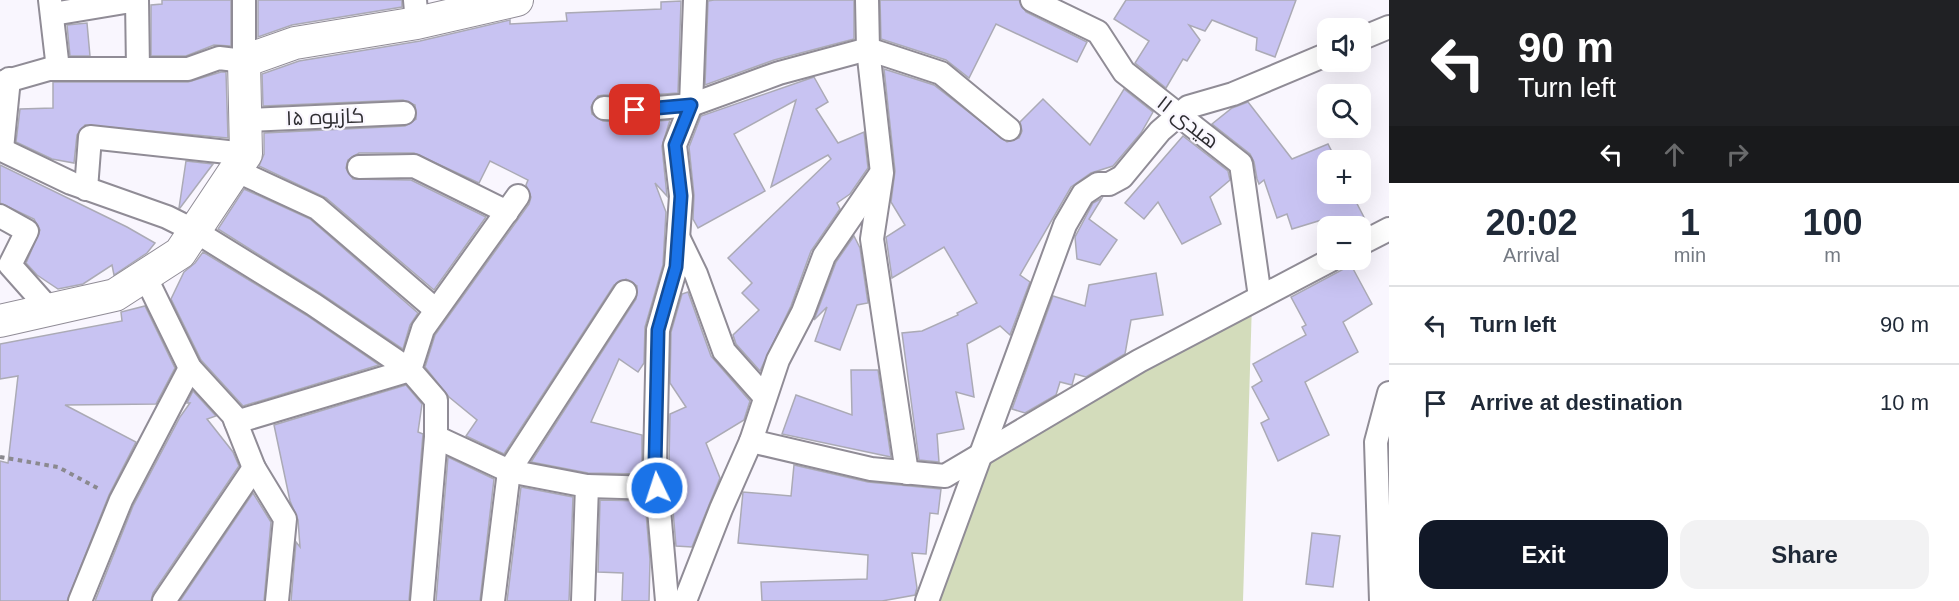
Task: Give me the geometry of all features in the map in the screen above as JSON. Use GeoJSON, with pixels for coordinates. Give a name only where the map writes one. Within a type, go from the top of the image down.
{"type":"FeatureCollection","features":[{"type":"Feature","properties":{"kind":"street"},"geometry":{"type":"LineString","coordinates":[[58,69],[51,7],[137,0],[138,69]]}},
{"type":"Feature","properties":{"kind":"street"},"geometry":{"type":"LineString","coordinates":[[0,321],[115,296],[180,253],[240,162],[246,120],[244,0]]}},
{"type":"Feature","properties":{"kind":"street"},"geometry":{"type":"LineString","coordinates":[[422,601],[436,437],[436,400],[410,370],[313,304],[195,231],[167,217],[86,189],[1,149],[5,81],[49,69],[188,69],[219,58],[244,61],[295,43],[416,12],[517,0]]}},
{"type":"Feature","properties":{"kind":"street"},"geometry":{"type":"LineString","coordinates":[[667,601],[655,464],[658,330],[676,267],[681,196],[675,145],[691,105],[695,0]]}},
{"type":"Feature","properties":{"kind":"street"},"geometry":{"type":"LineString","coordinates":[[867,0],[868,49],[882,173],[872,239],[907,473]]}},
{"type":"Feature","properties":{"kind":"street","name":"هیدی ۱۱"},"geometry":{"type":"LineString","coordinates":[[1032,0],[1098,32],[1124,72],[1240,164],[1260,297]]}},
{"type":"Feature","properties":{"kind":"street"},"geometry":{"type":"LineString","coordinates":[[1371,34],[1389,27]]}},
{"type":"Feature","properties":{"kind":"street"},"geometry":{"type":"LineString","coordinates":[[604,108],[635,110],[691,105],[778,74],[868,49],[941,73],[1009,129]]}},
{"type":"Feature","properties":{"kind":"street"},"geometry":{"type":"LineString","coordinates":[[927,601],[983,454],[1065,225],[1083,194],[1098,184],[1109,184],[1122,177],[1160,131],[1188,107],[1233,94],[1317,59]]}},
{"type":"Feature","properties":{"kind":"street","name":"کازیوه ۱۵"},"geometry":{"type":"LineString","coordinates":[[246,120],[404,114]]}},
{"type":"Feature","properties":{"kind":"street"},"geometry":{"type":"LineString","coordinates":[[86,189],[90,137],[240,162],[317,208],[436,310]]}},
{"type":"Feature","properties":{"kind":"street"},"geometry":{"type":"LineString","coordinates":[[359,167],[414,166],[512,204],[423,329],[410,370]]}},
{"type":"Feature","properties":{"kind":"street"},"geometry":{"type":"LineString","coordinates":[[686,601],[721,509],[751,441],[778,360],[803,312],[824,256],[882,173]]}},
{"type":"Feature","properties":{"kind":"street"},"geometry":{"type":"LineString","coordinates":[[0,216],[27,231],[10,265],[50,310]]}},
{"type":"Feature","properties":{"kind":"street"},"geometry":{"type":"LineString","coordinates":[[678,236],[696,274],[724,351],[765,396]]}},
{"type":"Feature","properties":{"kind":"street"},"geometry":{"type":"LineString","coordinates":[[1371,241],[1388,237]]}},
{"type":"Feature","properties":{"kind":"street"},"geometry":{"type":"LineString","coordinates":[[751,441],[871,469],[945,476],[1139,361],[1317,267]]}},
{"type":"Feature","properties":{"kind":"street"},"geometry":{"type":"LineString","coordinates":[[145,276],[189,368],[233,415],[254,468],[285,519],[277,601]]}},
{"type":"Feature","properties":{"kind":"street"},"geometry":{"type":"LineString","coordinates":[[493,601],[509,471],[625,292]]}},
{"type":"Feature","properties":{"kind":"street"},"geometry":{"type":"LineString","coordinates":[[80,601],[95,558],[121,500],[189,368]]}},
{"type":"Feature","properties":{"kind":"street"},"geometry":{"type":"LineString","coordinates":[[236,422],[410,370]]}},
{"type":"Feature","properties":{"kind":"street"},"geometry":{"type":"LineString","coordinates":[[1381,601],[1376,442],[1389,393]]}},
{"type":"Feature","properties":{"kind":"street"},"geometry":{"type":"LineString","coordinates":[[436,437],[509,471],[587,486],[657,488]]}},
{"type":"Feature","properties":{"kind":"street"},"geometry":{"type":"LineString","coordinates":[[164,601],[254,468]]}},
{"type":"Feature","properties":{"kind":"street"},"geometry":{"type":"LineString","coordinates":[[583,601],[587,486]]}},
{"type":"Feature","properties":{"kind":"path"},"geometry":{"type":"LineString","coordinates":[[0,457],[58,468],[121,500]]}},
{"type":"Feature","properties":{"kind":"green space"},"geometry":{"type":"Polygon","coordinates":[[[1252,302],[1243,601],[936,601],[995,448],[1252,302]]]}},
{"type":"Feature","properties":{"kind":"building"},"geometry":{"type":"Polygon","coordinates":[[[162,0],[231,0],[231,46],[214,45],[186,56],[151,56],[151,5],[162,4],[162,0]]]}},
{"type":"Feature","properties":{"kind":"building"},"geometry":{"type":"Polygon","coordinates":[[[258,0],[402,0],[402,7],[292,25],[258,37],[258,0]]]}},
{"type":"Feature","properties":{"kind":"building"},"geometry":{"type":"Polygon","coordinates":[[[854,0],[854,39],[774,60],[705,85],[708,1],[854,0]]]}},
{"type":"Feature","properties":{"kind":"building"},"geometry":{"type":"Polygon","coordinates":[[[880,0],[1019,0],[1026,12],[1087,42],[1077,62],[996,24],[969,78],[946,60],[881,39],[880,0]]]}},
{"type":"Feature","properties":{"kind":"building"},"geometry":{"type":"Polygon","coordinates":[[[1126,0],[1296,0],[1275,57],[1256,50],[1257,38],[1212,20],[1205,31],[1189,25],[1200,40],[1187,61],[1183,59],[1166,88],[1135,63],[1149,41],[1114,19],[1126,0]]]}},
{"type":"Feature","properties":{"kind":"building"},"geometry":{"type":"Polygon","coordinates":[[[681,1],[678,93],[635,96],[604,95],[598,96],[591,107],[592,114],[603,121],[634,123],[670,120],[662,146],[667,196],[655,183],[666,212],[663,265],[645,327],[644,363],[638,372],[619,359],[591,422],[642,435],[642,474],[588,473],[531,462],[636,299],[637,286],[626,279],[614,285],[504,454],[466,436],[477,420],[449,397],[425,367],[435,335],[529,204],[531,197],[526,185],[528,180],[490,161],[479,183],[414,153],[359,153],[348,160],[346,168],[353,179],[411,180],[486,217],[434,290],[326,198],[259,166],[264,154],[264,133],[405,126],[416,119],[415,105],[403,100],[263,106],[262,74],[299,61],[420,41],[510,20],[510,24],[567,21],[566,13],[661,9],[661,2],[681,1]]]}},
{"type":"Feature","properties":{"kind":"building"},"geometry":{"type":"Polygon","coordinates":[[[87,23],[90,56],[70,56],[67,25],[87,23]]]}},
{"type":"Feature","properties":{"kind":"building"},"geometry":{"type":"Polygon","coordinates":[[[884,69],[934,85],[1007,142],[1019,138],[1022,131],[1020,122],[1043,99],[1090,145],[1124,89],[1153,112],[1141,133],[1113,166],[1091,173],[1071,187],[1020,275],[1030,282],[1010,335],[1000,326],[967,344],[974,397],[956,392],[964,429],[937,434],[939,462],[919,460],[902,333],[922,331],[958,315],[957,313],[977,303],[944,247],[892,278],[886,237],[905,225],[891,202],[895,171],[884,69]]]}},
{"type":"Feature","properties":{"kind":"building"},"geometry":{"type":"Polygon","coordinates":[[[226,72],[228,138],[85,125],[77,135],[74,163],[52,159],[16,142],[20,109],[53,108],[53,82],[188,82],[226,72]]]}},
{"type":"Feature","properties":{"kind":"building"},"geometry":{"type":"Polygon","coordinates":[[[814,77],[828,102],[816,109],[838,143],[864,132],[868,168],[850,194],[837,203],[840,209],[811,251],[791,306],[760,371],[736,344],[733,335],[759,310],[742,293],[752,283],[728,258],[831,159],[828,155],[771,187],[796,100],[734,134],[765,191],[698,228],[693,219],[694,195],[689,147],[701,116],[814,77]]]}},
{"type":"Feature","properties":{"kind":"building"},"geometry":{"type":"Polygon","coordinates":[[[1248,102],[1292,159],[1328,144],[1331,150],[1317,150],[1317,204],[1357,204],[1363,216],[1317,216],[1317,221],[1292,229],[1287,214],[1277,218],[1264,180],[1259,184],[1250,154],[1212,124],[1232,108],[1248,102]]]}},
{"type":"Feature","properties":{"kind":"building"},"geometry":{"type":"Polygon","coordinates":[[[1183,136],[1228,171],[1230,180],[1210,197],[1221,224],[1182,244],[1158,202],[1144,219],[1125,203],[1183,136]]]}},
{"type":"Feature","properties":{"kind":"building"},"geometry":{"type":"Polygon","coordinates":[[[186,161],[213,164],[179,208],[186,161]]]}},
{"type":"Feature","properties":{"kind":"building"},"geometry":{"type":"Polygon","coordinates":[[[0,165],[155,243],[147,253],[114,275],[112,265],[83,284],[58,289],[37,275],[26,263],[40,230],[34,219],[0,203],[0,165]]]}},
{"type":"Feature","properties":{"kind":"building"},"geometry":{"type":"Polygon","coordinates":[[[244,189],[310,219],[418,313],[410,325],[403,349],[320,293],[218,229],[244,189]]]}},
{"type":"Feature","properties":{"kind":"building"},"geometry":{"type":"Polygon","coordinates":[[[1102,198],[1089,219],[1117,240],[1100,265],[1077,259],[1075,237],[1093,203],[1102,198]]]}},
{"type":"Feature","properties":{"kind":"building"},"geometry":{"type":"Polygon","coordinates":[[[854,236],[860,248],[868,303],[857,305],[840,350],[815,341],[827,307],[814,320],[836,262],[854,236]]]}},
{"type":"Feature","properties":{"kind":"building"},"geometry":{"type":"Polygon","coordinates":[[[203,252],[306,315],[379,365],[243,406],[201,360],[171,299],[184,272],[203,252]]]}},
{"type":"Feature","properties":{"kind":"building"},"geometry":{"type":"Polygon","coordinates":[[[1342,270],[1354,270],[1372,304],[1343,322],[1358,352],[1305,382],[1329,435],[1278,461],[1261,423],[1269,419],[1252,387],[1262,381],[1253,364],[1306,335],[1302,327],[1306,325],[1291,297],[1342,270]]]}},
{"type":"Feature","properties":{"kind":"building"},"geometry":{"type":"Polygon","coordinates":[[[1156,273],[1163,315],[1131,320],[1125,354],[1086,377],[1075,374],[1072,385],[1060,382],[1056,395],[1025,413],[1012,409],[1053,296],[1085,306],[1089,285],[1156,273]]]}},
{"type":"Feature","properties":{"kind":"building"},"geometry":{"type":"Polygon","coordinates":[[[688,292],[711,356],[750,401],[744,420],[706,443],[720,478],[692,547],[676,546],[669,464],[670,414],[686,407],[670,383],[671,332],[682,294],[688,292]]]}},
{"type":"Feature","properties":{"kind":"building"},"geometry":{"type":"Polygon","coordinates":[[[145,306],[175,368],[156,404],[65,405],[136,442],[109,495],[67,601],[0,601],[0,461],[8,463],[18,376],[0,379],[0,344],[122,321],[121,312],[145,306]]]}},
{"type":"Feature","properties":{"kind":"building"},"geometry":{"type":"Polygon","coordinates":[[[851,370],[878,370],[891,457],[782,434],[796,395],[852,415],[851,370]]]}},
{"type":"Feature","properties":{"kind":"building"},"geometry":{"type":"Polygon","coordinates":[[[406,385],[422,404],[418,432],[423,434],[409,601],[291,601],[296,542],[300,547],[298,520],[290,501],[274,425],[406,385]]]}},
{"type":"Feature","properties":{"kind":"building"},"geometry":{"type":"Polygon","coordinates":[[[193,391],[216,416],[207,419],[233,452],[239,466],[153,593],[151,601],[95,601],[133,506],[180,417],[190,403],[187,403],[193,391]]]}},
{"type":"Feature","properties":{"kind":"building"},"geometry":{"type":"Polygon","coordinates":[[[448,457],[494,479],[480,601],[436,601],[448,457]]]}},
{"type":"Feature","properties":{"kind":"building"},"geometry":{"type":"Polygon","coordinates":[[[794,465],[868,482],[941,489],[938,514],[930,513],[926,554],[912,553],[917,588],[915,595],[882,601],[762,601],[761,582],[867,579],[868,555],[738,543],[743,492],[791,496],[794,465]]]}},
{"type":"Feature","properties":{"kind":"building"},"geometry":{"type":"Polygon","coordinates":[[[521,487],[573,497],[569,601],[507,601],[521,487]]]}},
{"type":"Feature","properties":{"kind":"building"},"geometry":{"type":"Polygon","coordinates":[[[253,493],[271,522],[264,601],[180,601],[253,493]]]}},
{"type":"Feature","properties":{"kind":"building"},"geometry":{"type":"Polygon","coordinates":[[[600,500],[645,501],[650,560],[649,601],[622,601],[623,573],[598,572],[600,500]]]}},
{"type":"Feature","properties":{"kind":"building"},"geometry":{"type":"Polygon","coordinates":[[[1312,533],[1340,536],[1333,587],[1306,584],[1312,533]]]}},
{"type":"Feature","properties":{"kind":"route"},"geometry":{"type":"LineString","coordinates":[[635,110],[691,105],[675,145],[681,196],[676,267],[658,330],[655,464],[657,488]]}}]}
